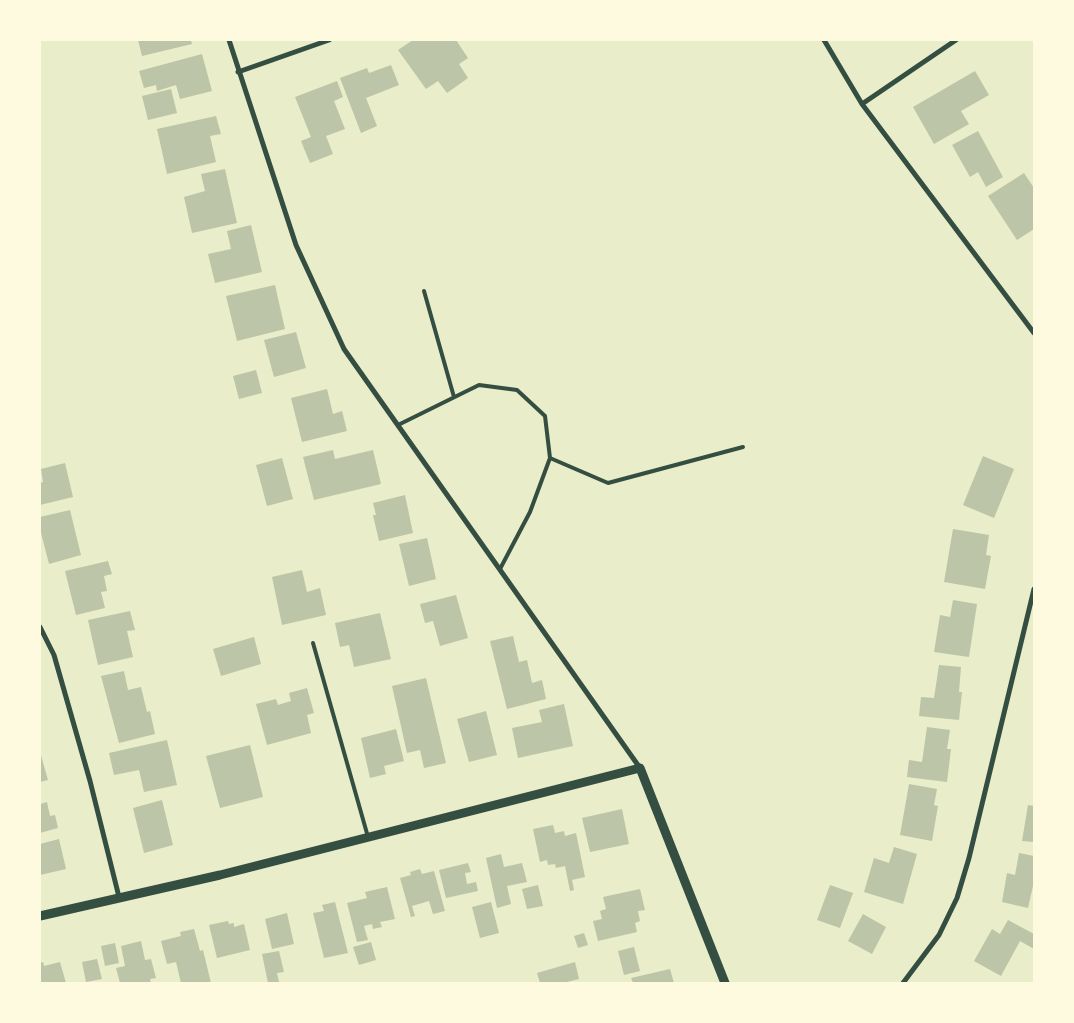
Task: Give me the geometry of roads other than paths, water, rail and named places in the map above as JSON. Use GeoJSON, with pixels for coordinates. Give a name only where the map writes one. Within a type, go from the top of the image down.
{"type":"FeatureCollection","features":[{"type":"Feature","properties":{"kind":"street"},"geometry":{"type":"LineString","coordinates":[[229,40],[296,245],[344,349],[640,768],[725,983]]}},
{"type":"Feature","properties":{"kind":"street"},"geometry":{"type":"LineString","coordinates":[[238,72],[329,40]]}},
{"type":"Feature","properties":{"kind":"street"},"geometry":{"type":"LineString","coordinates":[[824,40],[862,104],[1034,334]]}},
{"type":"Feature","properties":{"kind":"street"},"geometry":{"type":"LineString","coordinates":[[862,104],[956,40]]}},
{"type":"Feature","properties":{"kind":"street"},"geometry":{"type":"LineString","coordinates":[[903,983],[939,935],[957,898],[969,858],[1034,589]]}},
{"type":"Feature","properties":{"kind":"street"},"geometry":{"type":"LineString","coordinates":[[40,628],[54,655],[90,780],[119,897]]}},
{"type":"Feature","properties":{"kind":"street"},"geometry":{"type":"LineString","coordinates":[[40,916],[220,875],[640,768]]}},
{"type":"Feature","properties":{"kind":"lane"},"geometry":{"type":"LineString","coordinates":[[424,291],[454,397]]}},
{"type":"Feature","properties":{"kind":"lane"},"geometry":{"type":"LineString","coordinates":[[398,424],[480,385],[517,390],[545,416],[550,458],[530,512],[500,569]]}},
{"type":"Feature","properties":{"kind":"lane"},"geometry":{"type":"LineString","coordinates":[[550,458],[608,482],[743,447]]}},
{"type":"Feature","properties":{"kind":"lane"},"geometry":{"type":"LineString","coordinates":[[313,643],[368,837]]}}]}
